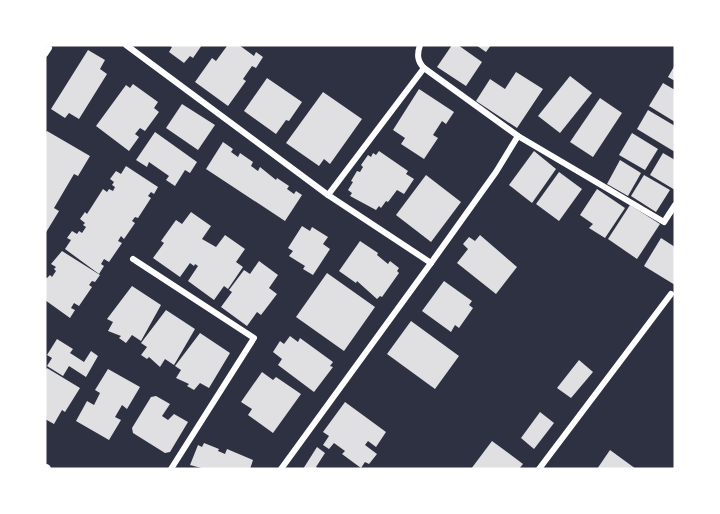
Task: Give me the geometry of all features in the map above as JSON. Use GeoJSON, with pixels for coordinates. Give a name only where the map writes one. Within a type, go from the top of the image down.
{"type":"FeatureCollection","features":[{"type":"Feature","properties":{"kind":"street"},"geometry":{"type":"LineString","coordinates":[[126,45],[328,195],[431,263]]}},
{"type":"Feature","properties":{"kind":"street"},"geometry":{"type":"LineString","coordinates":[[420,45],[417,53],[420,64],[424,68],[518,136],[664,222],[675,205]]}},
{"type":"Feature","properties":{"kind":"street"},"geometry":{"type":"LineString","coordinates":[[328,195],[424,68]]}},
{"type":"Feature","properties":{"kind":"street"},"geometry":{"type":"LineString","coordinates":[[281,469],[496,172],[518,136]]}},
{"type":"Feature","properties":{"kind":"street"},"geometry":{"type":"LineString","coordinates":[[133,259],[254,338],[171,469]]}},
{"type":"Feature","properties":{"kind":"street"},"geometry":{"type":"LineString","coordinates":[[539,469],[671,294]]}},
{"type":"Feature","properties":{"kind":"building"},"geometry":{"type":"Polygon","coordinates":[[[169,45],[202,45],[193,58],[190,56],[184,63],[169,52],[172,47],[169,45]]]}},
{"type":"Feature","properties":{"kind":"building"},"geometry":{"type":"Polygon","coordinates":[[[225,45],[239,45],[254,56],[256,52],[263,57],[256,68],[252,66],[243,79],[246,81],[228,106],[195,82],[212,58],[216,61],[227,46],[225,45]]]}},
{"type":"Feature","properties":{"kind":"building"},"geometry":{"type":"Polygon","coordinates":[[[452,45],[458,45],[482,62],[466,86],[437,67],[452,45]]]}},
{"type":"Feature","properties":{"kind":"building"},"geometry":{"type":"Polygon","coordinates":[[[476,45],[491,45],[486,52],[476,45]]]}},
{"type":"Feature","properties":{"kind":"building"},"geometry":{"type":"Polygon","coordinates":[[[88,50],[105,60],[100,69],[107,74],[79,119],[69,113],[65,118],[51,109],[88,50]]]}},
{"type":"Feature","properties":{"kind":"building"},"geometry":{"type":"Polygon","coordinates":[[[675,65],[675,81],[668,77],[675,65]]]}},
{"type":"Feature","properties":{"kind":"building"},"geometry":{"type":"Polygon","coordinates":[[[516,72],[543,89],[517,128],[476,101],[490,79],[505,89],[516,72]]]}},
{"type":"Feature","properties":{"kind":"building"},"geometry":{"type":"Polygon","coordinates":[[[570,76],[592,93],[560,133],[538,116],[570,76]]]}},
{"type":"Feature","properties":{"kind":"building"},"geometry":{"type":"Polygon","coordinates":[[[267,78],[302,102],[289,121],[286,120],[276,134],[244,111],[267,78]]]}},
{"type":"Feature","properties":{"kind":"building"},"geometry":{"type":"Polygon","coordinates":[[[663,83],[675,90],[675,122],[649,106],[663,83]]]}},
{"type":"Feature","properties":{"kind":"building"},"geometry":{"type":"Polygon","coordinates":[[[133,84],[158,102],[154,108],[159,112],[145,131],[140,128],[135,134],[139,137],[129,151],[96,126],[126,85],[130,88],[133,84]]]}},
{"type":"Feature","properties":{"kind":"building"},"geometry":{"type":"Polygon","coordinates":[[[419,89],[454,112],[446,124],[442,121],[433,135],[438,138],[424,159],[401,144],[405,138],[393,130],[419,89]]]}},
{"type":"Feature","properties":{"kind":"building"},"geometry":{"type":"Polygon","coordinates":[[[323,92],[362,119],[330,164],[324,159],[319,166],[286,143],[323,92]]]}},
{"type":"Feature","properties":{"kind":"building"},"geometry":{"type":"Polygon","coordinates":[[[600,98],[622,113],[593,157],[570,142],[600,98]]]}},
{"type":"Feature","properties":{"kind":"building"},"geometry":{"type":"Polygon","coordinates":[[[182,104],[215,125],[198,150],[166,128],[182,104]]]}},
{"type":"Feature","properties":{"kind":"building"},"geometry":{"type":"Polygon","coordinates":[[[648,110],[675,126],[675,152],[637,129],[648,110]]]}},
{"type":"Feature","properties":{"kind":"building"},"geometry":{"type":"Polygon","coordinates":[[[47,131],[90,156],[78,176],[74,174],[54,208],[59,211],[45,234],[45,134],[47,131]]]}},
{"type":"Feature","properties":{"kind":"building"},"geometry":{"type":"Polygon","coordinates":[[[155,132],[197,162],[190,173],[185,170],[175,186],[166,180],[169,176],[149,162],[147,167],[136,160],[155,132]]]}},
{"type":"Feature","properties":{"kind":"building"},"geometry":{"type":"Polygon","coordinates":[[[632,133],[658,149],[645,170],[619,155],[632,133]]]}},
{"type":"Feature","properties":{"kind":"building"},"geometry":{"type":"Polygon","coordinates":[[[223,142],[233,149],[231,152],[238,157],[240,153],[253,162],[251,166],[258,171],[260,167],[276,180],[277,178],[289,186],[287,189],[294,194],[296,191],[302,195],[285,221],[206,169],[223,142]]]}},
{"type":"Feature","properties":{"kind":"building"},"geometry":{"type":"Polygon","coordinates":[[[379,151],[408,171],[406,174],[414,179],[404,194],[397,190],[388,202],[386,201],[381,208],[379,206],[376,210],[350,196],[352,193],[348,190],[353,182],[351,181],[357,171],[360,172],[363,167],[361,165],[368,155],[371,157],[373,153],[376,155],[379,151]]]}},
{"type":"Feature","properties":{"kind":"building"},"geometry":{"type":"Polygon","coordinates":[[[534,151],[556,169],[532,203],[509,185],[534,151]]]}},
{"type":"Feature","properties":{"kind":"building"},"geometry":{"type":"Polygon","coordinates":[[[663,153],[675,160],[675,190],[650,175],[663,153]]]}},
{"type":"Feature","properties":{"kind":"building"},"geometry":{"type":"Polygon","coordinates":[[[620,160],[641,173],[628,196],[607,184],[620,160]]]}},
{"type":"Feature","properties":{"kind":"building"},"geometry":{"type":"Polygon","coordinates":[[[126,166],[158,187],[154,194],[151,192],[148,196],[151,198],[138,218],[135,217],[132,221],[135,223],[124,239],[121,236],[118,241],[122,243],[109,262],[104,259],[101,264],[104,266],[99,274],[65,249],[71,240],[67,238],[72,231],[77,234],[79,231],[82,233],[86,227],[80,219],[85,212],[87,214],[103,189],[107,192],[109,189],[113,191],[114,182],[110,179],[116,171],[121,174],[126,166]]]}},
{"type":"Feature","properties":{"kind":"building"},"geometry":{"type":"Polygon","coordinates":[[[559,172],[582,189],[559,221],[536,204],[559,172]]]}},
{"type":"Feature","properties":{"kind":"building"},"geometry":{"type":"Polygon","coordinates":[[[426,175],[461,202],[431,242],[396,215],[426,175]]]}},
{"type":"Feature","properties":{"kind":"building"},"geometry":{"type":"Polygon","coordinates":[[[644,175],[670,190],[656,212],[631,196],[644,175]]]}},
{"type":"Feature","properties":{"kind":"building"},"geometry":{"type":"Polygon","coordinates":[[[597,189],[625,208],[605,238],[589,228],[593,224],[580,215],[597,189]]]}},
{"type":"Feature","properties":{"kind":"building"},"geometry":{"type":"Polygon","coordinates":[[[630,205],[660,224],[637,259],[608,239],[630,205]]]}},
{"type":"Feature","properties":{"kind":"building"},"geometry":{"type":"Polygon","coordinates":[[[191,212],[211,226],[202,239],[216,247],[225,235],[245,249],[236,262],[243,267],[228,289],[224,286],[214,300],[188,281],[198,266],[190,263],[180,277],[153,258],[164,243],[161,241],[176,220],[182,224],[191,212]]]}},
{"type":"Feature","properties":{"kind":"building"},"geometry":{"type":"Polygon","coordinates":[[[302,226],[310,231],[312,227],[328,237],[323,244],[330,249],[313,275],[303,269],[305,266],[289,256],[293,251],[288,248],[302,226]]]}},
{"type":"Feature","properties":{"kind":"building"},"geometry":{"type":"Polygon","coordinates":[[[480,235],[517,267],[496,294],[457,263],[468,249],[463,244],[469,237],[475,241],[480,235]]]}},
{"type":"Feature","properties":{"kind":"building"},"geometry":{"type":"Polygon","coordinates":[[[661,238],[675,247],[675,285],[644,266],[661,238]]]}},
{"type":"Feature","properties":{"kind":"building"},"geometry":{"type":"Polygon","coordinates":[[[360,241],[378,253],[377,255],[388,264],[390,261],[399,268],[397,271],[399,273],[382,297],[377,299],[357,281],[356,283],[339,271],[360,241]]]}},
{"type":"Feature","properties":{"kind":"building"},"geometry":{"type":"Polygon","coordinates":[[[62,251],[100,275],[95,282],[92,281],[89,285],[92,287],[79,306],[74,303],[71,308],[75,310],[70,318],[45,300],[45,277],[50,275],[52,277],[56,271],[54,269],[56,267],[51,264],[62,251]]]}},
{"type":"Feature","properties":{"kind":"building"},"geometry":{"type":"Polygon","coordinates":[[[259,261],[278,275],[269,288],[277,294],[261,315],[257,312],[247,326],[221,307],[232,292],[229,290],[244,270],[250,274],[259,261]]]}},
{"type":"Feature","properties":{"kind":"building"},"geometry":{"type":"Polygon","coordinates":[[[327,273],[375,307],[344,351],[296,317],[327,273]]]}},
{"type":"Feature","properties":{"kind":"building"},"geometry":{"type":"Polygon","coordinates":[[[444,281],[472,301],[469,305],[473,308],[459,328],[455,325],[451,332],[422,311],[444,281]]]}},
{"type":"Feature","properties":{"kind":"building"},"geometry":{"type":"Polygon","coordinates":[[[132,286],[161,305],[141,341],[132,335],[126,343],[119,338],[121,336],[108,331],[113,322],[107,319],[132,286]]]}},
{"type":"Feature","properties":{"kind":"building"},"geometry":{"type":"Polygon","coordinates":[[[166,310],[195,329],[174,365],[165,359],[160,367],[149,357],[147,359],[141,355],[147,347],[141,343],[166,310]]]}},
{"type":"Feature","properties":{"kind":"building"},"geometry":{"type":"Polygon","coordinates":[[[411,321],[459,356],[435,389],[387,354],[411,321]]]}},
{"type":"Feature","properties":{"kind":"building"},"geometry":{"type":"Polygon","coordinates":[[[200,333],[230,353],[209,388],[200,383],[194,390],[187,386],[189,384],[176,378],[181,370],[175,366],[200,333]]]}},
{"type":"Feature","properties":{"kind":"building"},"geometry":{"type":"Polygon","coordinates":[[[290,336],[298,342],[300,338],[333,362],[330,366],[333,367],[314,392],[278,365],[282,359],[273,352],[280,341],[284,344],[290,336]]]}},
{"type":"Feature","properties":{"kind":"building"},"geometry":{"type":"Polygon","coordinates":[[[57,339],[73,349],[70,353],[84,362],[91,351],[98,356],[86,377],[69,366],[63,376],[47,366],[52,358],[47,355],[57,339]]]}},
{"type":"Feature","properties":{"kind":"building"},"geometry":{"type":"Polygon","coordinates":[[[579,360],[593,372],[571,398],[557,388],[579,360]]]}},
{"type":"Feature","properties":{"kind":"building"},"geometry":{"type":"Polygon","coordinates":[[[47,368],[80,388],[65,412],[62,410],[54,424],[45,419],[45,371],[47,368]]]}},
{"type":"Feature","properties":{"kind":"building"},"geometry":{"type":"Polygon","coordinates":[[[108,369],[140,387],[127,409],[122,405],[115,417],[121,420],[109,440],[76,421],[87,401],[94,405],[100,393],[95,390],[108,369]]]}},
{"type":"Feature","properties":{"kind":"building"},"geometry":{"type":"Polygon","coordinates":[[[262,372],[273,380],[276,377],[301,394],[273,433],[248,415],[252,409],[241,402],[262,372]]]}},
{"type":"Feature","properties":{"kind":"building"},"geometry":{"type":"Polygon","coordinates":[[[156,396],[170,404],[162,416],[168,420],[174,414],[188,422],[170,452],[165,453],[133,433],[132,428],[151,397],[156,396]]]}},
{"type":"Feature","properties":{"kind":"building"},"geometry":{"type":"Polygon","coordinates":[[[345,402],[386,432],[376,447],[368,441],[365,445],[377,454],[369,464],[365,462],[361,468],[342,454],[345,451],[334,443],[329,449],[323,445],[329,436],[323,432],[345,402]]]}},
{"type":"Feature","properties":{"kind":"building"},"geometry":{"type":"Polygon","coordinates":[[[540,412],[554,423],[534,449],[521,438],[540,412]]]}},
{"type":"Feature","properties":{"kind":"building"},"geometry":{"type":"Polygon","coordinates":[[[492,441],[523,464],[519,469],[471,469],[492,441]]]}},
{"type":"Feature","properties":{"kind":"building"},"geometry":{"type":"Polygon","coordinates":[[[204,443],[225,454],[227,449],[253,460],[250,469],[205,469],[190,465],[198,445],[202,447],[204,443]]]}},
{"type":"Feature","properties":{"kind":"building"},"geometry":{"type":"Polygon","coordinates":[[[317,447],[325,453],[316,467],[319,469],[303,469],[317,447]]]}},
{"type":"Feature","properties":{"kind":"building"},"geometry":{"type":"Polygon","coordinates":[[[610,450],[636,469],[597,469],[610,450]]]}}]}
